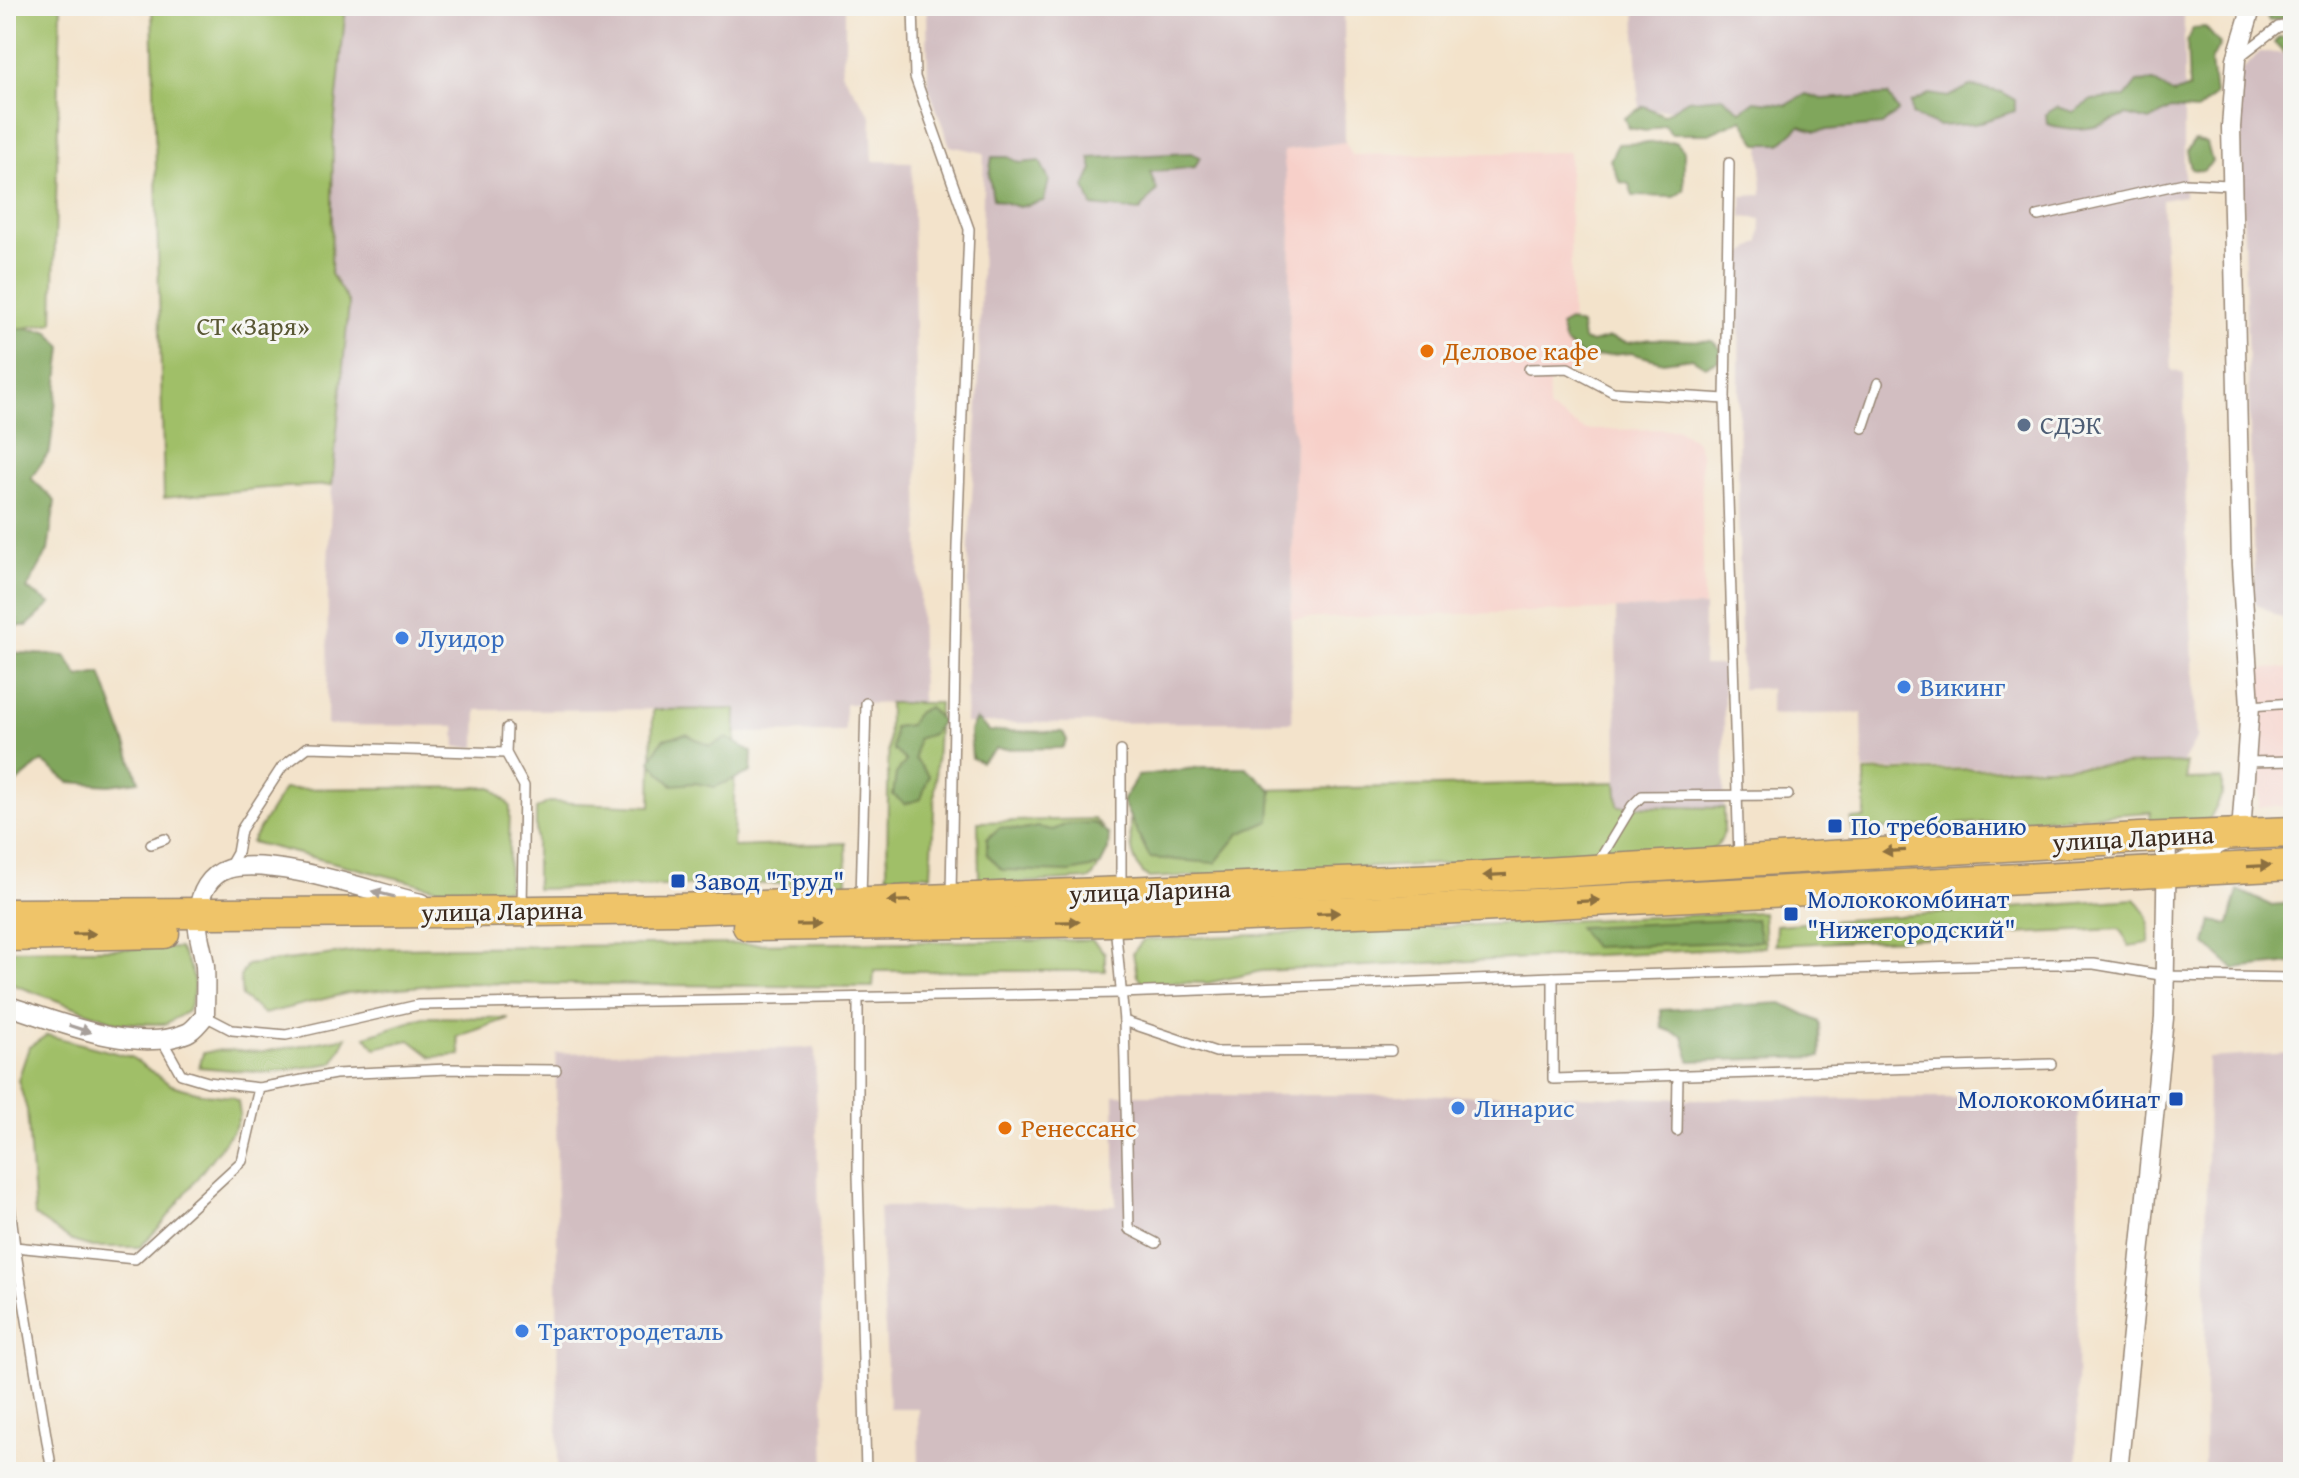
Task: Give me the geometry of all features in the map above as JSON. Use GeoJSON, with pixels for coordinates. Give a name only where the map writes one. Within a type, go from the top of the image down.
{"type":"FeatureCollection","features":[{"type":"Feature","properties":{"kind":"main road","name":"улица Ларина"},"geometry":{"type":"LineString","coordinates":[[6,936],[198,922],[458,912],[951,899],[1118,906],[1593,870],[2293,832]]}},
{"type":"Feature","properties":{"kind":"main road","name":"улица Ларина"},"geometry":{"type":"LineString","coordinates":[[6,914],[198,922],[1118,906],[1438,909],[2293,865]]}},
{"type":"Feature","properties":{"kind":"street"},"geometry":{"type":"LineString","coordinates":[[2168,870],[2241,833],[2250,706],[2241,564],[2230,185],[2236,59],[2252,6]]}},
{"type":"Feature","properties":{"kind":"street"},"geometry":{"type":"LineString","coordinates":[[2118,1472],[2166,976],[2167,837]]}},
{"type":"Feature","properties":{"kind":"street"},"geometry":{"type":"LineString","coordinates":[[6,1005],[99,1035],[162,1040],[190,1032],[205,1016],[205,968],[198,922],[205,886],[228,869],[258,866],[284,869],[458,912]]}},
{"type":"Feature","properties":{"kind":"lane"},"geometry":{"type":"LineString","coordinates":[[913,6],[915,77],[969,229],[957,545],[951,899]]}},
{"type":"Feature","properties":{"kind":"lane"},"geometry":{"type":"LineString","coordinates":[[2236,59],[2278,27],[2293,24]]}},
{"type":"Feature","properties":{"kind":"lane"},"geometry":{"type":"LineString","coordinates":[[1729,163],[1725,399],[1739,861]]}},
{"type":"Feature","properties":{"kind":"lane"},"geometry":{"type":"LineString","coordinates":[[2038,216],[2184,183],[2230,185]]}},
{"type":"Feature","properties":{"kind":"lane"},"geometry":{"type":"LineString","coordinates":[[1529,369],[1568,368],[1613,392],[1725,399]]}},
{"type":"Feature","properties":{"kind":"lane"},"geometry":{"type":"LineString","coordinates":[[1863,428],[1878,383]]}},
{"type":"Feature","properties":{"kind":"lane"},"geometry":{"type":"LineString","coordinates":[[861,902],[866,703]]}},
{"type":"Feature","properties":{"kind":"lane"},"geometry":{"type":"LineString","coordinates":[[2250,706],[2293,703]]}},
{"type":"Feature","properties":{"kind":"lane"},"geometry":{"type":"LineString","coordinates":[[507,728],[506,753],[524,786],[522,911]]}},
{"type":"Feature","properties":{"kind":"lane"},"geometry":{"type":"LineString","coordinates":[[228,869],[237,853],[241,830],[282,767],[308,747],[506,753]]}},
{"type":"Feature","properties":{"kind":"lane"},"geometry":{"type":"LineString","coordinates":[[1121,751],[1118,906],[1129,1229],[1156,1243]]}},
{"type":"Feature","properties":{"kind":"lane"},"geometry":{"type":"LineString","coordinates":[[2247,762],[2293,761]]}},
{"type":"Feature","properties":{"kind":"lane"},"geometry":{"type":"LineString","coordinates":[[1593,870],[1632,806],[1642,796],[1788,795]]}},
{"type":"Feature","properties":{"kind":"lane"},"geometry":{"type":"LineString","coordinates":[[151,844],[165,839]]}},
{"type":"Feature","properties":{"kind":"lane"},"geometry":{"type":"LineString","coordinates":[[205,1016],[232,1030],[286,1035],[418,1005],[1120,993],[2035,964],[2094,964],[2166,976],[2293,978]]}},
{"type":"Feature","properties":{"kind":"lane"},"geometry":{"type":"LineString","coordinates":[[1553,977],[1553,1079],[2051,1064]]}},
{"type":"Feature","properties":{"kind":"lane"},"geometry":{"type":"LineString","coordinates":[[858,998],[858,1175],[866,1472]]}},
{"type":"Feature","properties":{"kind":"lane"},"geometry":{"type":"LineString","coordinates":[[1124,1021],[1216,1052],[1391,1051]]}},
{"type":"Feature","properties":{"kind":"lane"},"geometry":{"type":"LineString","coordinates":[[162,1040],[181,1074],[208,1082],[259,1088],[335,1074],[448,1069],[556,1070]]}},
{"type":"Feature","properties":{"kind":"lane"},"geometry":{"type":"LineString","coordinates":[[1677,1131],[1678,1075]]}},
{"type":"Feature","properties":{"kind":"lane"},"geometry":{"type":"LineString","coordinates":[[15,1247],[135,1259],[242,1161],[259,1088]]}},
{"type":"Feature","properties":{"kind":"lane"},"geometry":{"type":"LineString","coordinates":[[6,1173],[52,1472]]}},
{"type":"Feature","properties":{"kind":"shaded area"},"geometry":{"type":"Polygon","coordinates":[[[346,6],[845,6],[845,47],[841,72],[871,116],[873,161],[912,162],[922,703],[845,704],[845,732],[736,733],[736,709],[477,710],[476,747],[456,747],[455,726],[327,725],[332,485],[349,303],[331,274],[333,138],[346,6]]]}},
{"type":"Feature","properties":{"kind":"shaded area"},"geometry":{"type":"Polygon","coordinates":[[[927,6],[1344,6],[1345,142],[1283,151],[1291,226],[1288,413],[1295,436],[1292,722],[966,723],[969,543],[978,403],[984,153],[950,146],[928,86],[927,6]]]}},
{"type":"Feature","properties":{"kind":"shaded area"},"geometry":{"type":"Polygon","coordinates":[[[1635,6],[2184,6],[2184,196],[2162,200],[2172,370],[2184,374],[2186,529],[2197,738],[2183,762],[1863,770],[1862,713],[1770,715],[1770,688],[1742,689],[1738,499],[1740,255],[1760,242],[1761,219],[1742,217],[1742,196],[1762,195],[1759,108],[1639,110],[1635,6]]]}},
{"type":"Feature","properties":{"kind":"shaded area"},"geometry":{"type":"Polygon","coordinates":[[[2260,52],[2293,54],[2293,624],[2255,603],[2239,73],[2260,52]]]}},
{"type":"Feature","properties":{"kind":"shaded area"},"geometry":{"type":"Polygon","coordinates":[[[1345,142],[1352,155],[1569,152],[1572,349],[1568,376],[1549,376],[1548,408],[1584,430],[1678,429],[1696,440],[1701,452],[1704,607],[1291,619],[1295,436],[1288,413],[1291,226],[1282,151],[1345,142]]]}},
{"type":"Feature","properties":{"kind":"shaded area"},"geometry":{"type":"Polygon","coordinates":[[[1704,607],[1703,665],[1724,665],[1724,808],[1617,806],[1616,609],[1704,607]]]}},
{"type":"Feature","properties":{"kind":"shaded area"},"geometry":{"type":"Polygon","coordinates":[[[2293,668],[2293,806],[2259,807],[2260,669],[2293,668]]]}},
{"type":"Feature","properties":{"kind":"shaded area"},"geometry":{"type":"Polygon","coordinates":[[[815,1048],[825,1472],[558,1472],[556,1053],[815,1048]]]}},
{"type":"Feature","properties":{"kind":"shaded area"},"geometry":{"type":"Polygon","coordinates":[[[2293,1053],[2293,1472],[2204,1472],[2208,1058],[2293,1053]]]}},
{"type":"Feature","properties":{"kind":"shaded area"},"geometry":{"type":"Polygon","coordinates":[[[1114,1095],[1533,1095],[2078,1101],[2077,1472],[919,1472],[918,1408],[889,1408],[879,1207],[1116,1206],[1114,1095]]]}},
{"type":"Feature","properties":{"kind":"green space"},"geometry":{"type":"Polygon","coordinates":[[[6,6],[61,6],[53,323],[6,331],[6,6]]]}},
{"type":"Feature","properties":{"kind":"green space","name":"СТ «Заря»"},"geometry":{"type":"Polygon","coordinates":[[[152,6],[346,6],[333,138],[331,274],[349,303],[332,485],[164,498],[152,6]]]}},
{"type":"Feature","properties":{"kind":"green space"},"geometry":{"type":"Polygon","coordinates":[[[2263,6],[2293,6],[2293,17],[2269,21],[2263,6]]]}},
{"type":"Feature","properties":{"kind":"green space"},"geometry":{"type":"Polygon","coordinates":[[[2205,27],[2220,44],[2211,61],[2215,95],[2197,111],[2171,109],[2150,121],[2126,115],[2087,128],[2047,124],[2046,114],[2057,107],[2073,112],[2092,100],[2125,97],[2137,82],[2153,81],[2174,94],[2189,88],[2187,42],[2193,28],[2205,27]]]}},
{"type":"Feature","properties":{"kind":"green space"},"geometry":{"type":"Polygon","coordinates":[[[2293,31],[2293,60],[2274,43],[2279,37],[2288,37],[2293,31]]]}},
{"type":"Feature","properties":{"kind":"green space"},"geometry":{"type":"Polygon","coordinates":[[[1970,86],[2001,92],[2015,100],[2015,111],[1975,124],[1938,126],[1912,115],[1911,103],[1929,94],[1948,97],[1970,86]]]}},
{"type":"Feature","properties":{"kind":"green space"},"geometry":{"type":"Polygon","coordinates":[[[1806,94],[1822,99],[1888,95],[1898,111],[1882,125],[1816,131],[1800,126],[1780,144],[1757,144],[1742,119],[1709,134],[1671,134],[1665,125],[1646,131],[1629,128],[1624,118],[1644,106],[1663,115],[1688,100],[1723,97],[1741,111],[1755,101],[1787,105],[1806,94]]]}},
{"type":"Feature","properties":{"kind":"green space"},"geometry":{"type":"Polygon","coordinates":[[[2194,141],[2207,143],[2212,162],[2203,171],[2191,169],[2187,151],[2194,141]]]}},
{"type":"Feature","properties":{"kind":"green space"},"geometry":{"type":"Polygon","coordinates":[[[1676,142],[1684,151],[1684,190],[1674,197],[1633,196],[1629,184],[1620,182],[1610,160],[1618,144],[1676,142]]]}},
{"type":"Feature","properties":{"kind":"green space"},"geometry":{"type":"Polygon","coordinates":[[[1191,153],[1200,157],[1195,167],[1150,172],[1157,190],[1140,211],[1092,206],[1085,187],[1093,169],[1090,158],[1191,153]]]}},
{"type":"Feature","properties":{"kind":"green space"},"geometry":{"type":"Polygon","coordinates":[[[992,157],[1008,157],[1020,163],[1040,161],[1049,180],[1044,201],[1019,207],[993,199],[989,175],[992,157]]]}},
{"type":"Feature","properties":{"kind":"green space"},"geometry":{"type":"Polygon","coordinates":[[[1569,321],[1581,325],[1583,340],[1592,343],[1609,338],[1628,343],[1650,339],[1712,341],[1721,349],[1718,361],[1705,366],[1692,358],[1663,362],[1631,353],[1584,358],[1565,343],[1560,326],[1569,321]]]}},
{"type":"Feature","properties":{"kind":"green space"},"geometry":{"type":"Polygon","coordinates":[[[6,327],[48,331],[62,347],[50,451],[31,478],[55,501],[48,551],[27,589],[51,604],[27,626],[6,626],[6,327]]]}},
{"type":"Feature","properties":{"kind":"green space"},"geometry":{"type":"Polygon","coordinates":[[[6,652],[65,656],[79,677],[101,673],[139,781],[109,785],[69,782],[42,761],[17,782],[6,785],[6,652]]]}},
{"type":"Feature","properties":{"kind":"green space"},"geometry":{"type":"Polygon","coordinates":[[[889,703],[939,703],[931,875],[887,875],[889,703]]]}},
{"type":"Feature","properties":{"kind":"green space"},"geometry":{"type":"Polygon","coordinates":[[[928,707],[942,721],[932,734],[917,739],[915,759],[929,776],[921,799],[905,804],[893,795],[896,774],[906,761],[893,749],[894,727],[909,725],[917,713],[928,707]]]}},
{"type":"Feature","properties":{"kind":"green space"},"geometry":{"type":"Polygon","coordinates":[[[736,709],[733,847],[846,843],[847,882],[536,889],[536,809],[549,802],[651,806],[653,710],[736,709]]]}},
{"type":"Feature","properties":{"kind":"green space"},"geometry":{"type":"Polygon","coordinates":[[[976,719],[989,731],[1063,732],[1067,740],[1062,748],[996,749],[981,762],[972,758],[970,731],[976,719]]]}},
{"type":"Feature","properties":{"kind":"green space"},"geometry":{"type":"Polygon","coordinates":[[[686,734],[710,746],[727,738],[752,752],[751,772],[715,787],[695,783],[672,785],[650,761],[663,739],[686,734]]]}},
{"type":"Feature","properties":{"kind":"green space"},"geometry":{"type":"Polygon","coordinates":[[[2186,763],[2187,780],[2222,779],[2222,795],[2209,820],[2149,823],[2151,812],[1852,831],[1851,819],[1865,818],[1865,772],[2186,763]]]}},
{"type":"Feature","properties":{"kind":"green space"},"geometry":{"type":"Polygon","coordinates":[[[1201,767],[1246,767],[1272,790],[1270,821],[1239,834],[1215,863],[1150,858],[1122,801],[1138,776],[1201,767]]]}},
{"type":"Feature","properties":{"kind":"green space"},"geometry":{"type":"Polygon","coordinates":[[[1616,782],[1618,806],[1724,808],[1723,832],[1719,843],[1710,851],[1149,878],[1136,861],[1130,840],[1130,793],[1616,782]]]}},
{"type":"Feature","properties":{"kind":"green space"},"geometry":{"type":"Polygon","coordinates":[[[492,787],[510,806],[508,889],[436,888],[251,842],[284,789],[492,787]]]}},
{"type":"Feature","properties":{"kind":"green space"},"geometry":{"type":"Polygon","coordinates":[[[1094,819],[1103,828],[1103,849],[1101,862],[1090,879],[992,884],[979,878],[978,822],[1094,819]]]}},
{"type":"Feature","properties":{"kind":"green space"},"geometry":{"type":"Polygon","coordinates":[[[1094,823],[1109,835],[1108,850],[1100,866],[1070,872],[1002,870],[987,854],[987,839],[1000,827],[1053,830],[1067,824],[1094,823]]]}},
{"type":"Feature","properties":{"kind":"green space"},"geometry":{"type":"Polygon","coordinates":[[[2238,890],[2270,905],[2293,903],[2293,963],[2234,969],[2206,944],[2212,921],[2229,924],[2238,890]]]}},
{"type":"Feature","properties":{"kind":"green space"},"geometry":{"type":"Polygon","coordinates":[[[2135,899],[2148,919],[2149,943],[2129,946],[2120,929],[1775,945],[1776,925],[2135,899]]]}},
{"type":"Feature","properties":{"kind":"green space"},"geometry":{"type":"Polygon","coordinates":[[[1763,912],[1765,947],[1261,971],[1208,983],[1162,982],[1145,985],[1137,976],[1133,953],[1143,940],[1763,912]]]}},
{"type":"Feature","properties":{"kind":"green space"},"geometry":{"type":"Polygon","coordinates":[[[1756,919],[1761,941],[1593,947],[1578,927],[1756,919]]]}},
{"type":"Feature","properties":{"kind":"green space"},"geometry":{"type":"Polygon","coordinates":[[[1092,940],[1105,953],[1105,971],[874,971],[873,987],[453,983],[348,993],[264,1014],[242,997],[240,977],[247,965],[382,948],[1092,940]]]}},
{"type":"Feature","properties":{"kind":"green space"},"geometry":{"type":"Polygon","coordinates":[[[179,948],[191,971],[193,992],[188,1011],[165,1024],[119,1023],[6,982],[6,950],[179,948]]]}},
{"type":"Feature","properties":{"kind":"green space"},"geometry":{"type":"Polygon","coordinates":[[[1782,1003],[1820,1022],[1821,1057],[1690,1061],[1683,1036],[1662,1028],[1661,1010],[1782,1003]]]}},
{"type":"Feature","properties":{"kind":"green space"},"geometry":{"type":"Polygon","coordinates":[[[424,1017],[509,1018],[457,1037],[461,1055],[432,1057],[410,1040],[375,1048],[366,1036],[424,1017]]]}},
{"type":"Feature","properties":{"kind":"green space"},"geometry":{"type":"Polygon","coordinates":[[[47,1035],[131,1057],[171,1085],[204,1094],[232,1097],[238,1101],[240,1115],[234,1129],[163,1223],[140,1247],[92,1247],[72,1241],[35,1216],[27,1110],[18,1080],[29,1047],[47,1035]]]}},
{"type":"Feature","properties":{"kind":"green space"},"geometry":{"type":"Polygon","coordinates":[[[347,1037],[333,1063],[267,1073],[199,1067],[203,1053],[219,1050],[263,1052],[347,1037]]]}},
{"type":"Feature","properties":{"kind":"place","name":"Деловое кафе"},"geometry":{"type":"Point","coordinates":[1427,351]}},
{"type":"Feature","properties":{"kind":"place","name":"СДЭК"},"geometry":{"type":"Point","coordinates":[2024,425]}},
{"type":"Feature","properties":{"kind":"place","name":"Луидор"},"geometry":{"type":"Point","coordinates":[402,638]}},
{"type":"Feature","properties":{"kind":"place","name":"Викинг"},"geometry":{"type":"Point","coordinates":[1904,687]}},
{"type":"Feature","properties":{"kind":"place","name":"По требованию"},"geometry":{"type":"Point","coordinates":[1835,826]}},
{"type":"Feature","properties":{"kind":"place","name":"Завод \"Труд\""},"geometry":{"type":"Point","coordinates":[678,881]}},
{"type":"Feature","properties":{"kind":"place","name":"Молококомбинат \"Нижегородский\""},"geometry":{"type":"Point","coordinates":[1791,914]}},
{"type":"Feature","properties":{"kind":"place","name":"Молококомбинат"},"geometry":{"type":"Point","coordinates":[2176,1099]}},
{"type":"Feature","properties":{"kind":"place","name":"Линарис"},"geometry":{"type":"Point","coordinates":[1458,1108]}},
{"type":"Feature","properties":{"kind":"place","name":"Ренессанс"},"geometry":{"type":"Point","coordinates":[1005,1128]}},
{"type":"Feature","properties":{"kind":"place","name":"Трактородеталь"},"geometry":{"type":"Point","coordinates":[522,1331]}}]}
